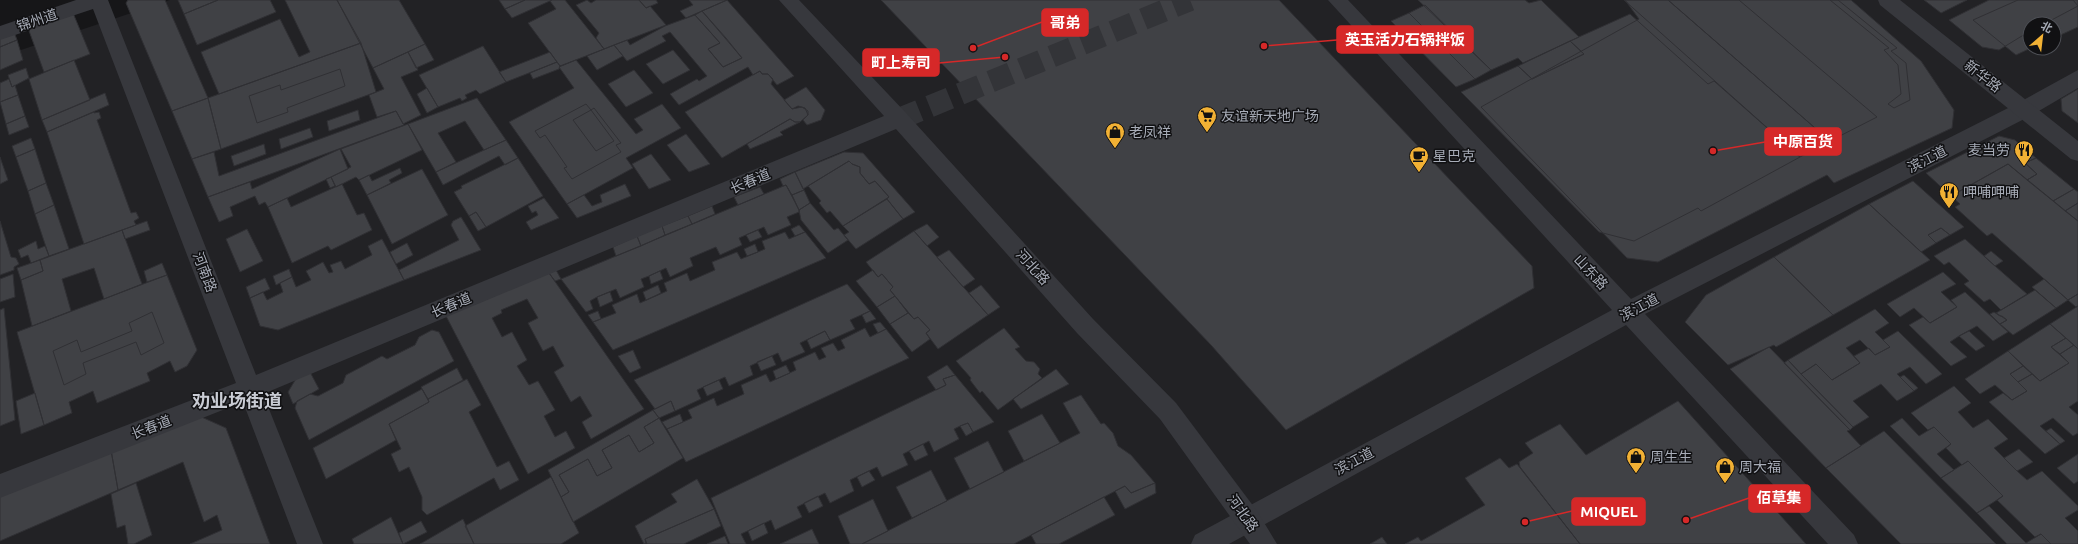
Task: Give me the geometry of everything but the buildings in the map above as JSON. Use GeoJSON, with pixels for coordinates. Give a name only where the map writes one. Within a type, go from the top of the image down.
{"type":"FeatureCollection","features":[{"type":"Feature","properties":{"kind":"street","name":"锦州道"},"geometry":{"type":"LineString","coordinates":[[0,33],[98,0]]}},
{"type":"Feature","properties":{"kind":"street","name":"河南路"},"geometry":{"type":"LineString","coordinates":[[98,0],[251,388],[310,544]]}},
{"type":"Feature","properties":{"kind":"street","name":"河北路"},"geometry":{"type":"LineString","coordinates":[[788,0],[899,118],[1085,326],[1168,411],[1248,519],[1264,544]]}},
{"type":"Feature","properties":{"kind":"street","name":"山东路"},"geometry":{"type":"LineString","coordinates":[[1337,0],[1845,544]]}},
{"type":"Feature","properties":{"kind":"street","name":"新华路"},"geometry":{"type":"LineString","coordinates":[[1887,0],[2025,108],[2078,153]]}},
{"type":"Feature","properties":{"kind":"street","name":"滨江道"},"geometry":{"type":"LineString","coordinates":[[1204,544],[1628,312],[2025,108],[2078,78]]}},
{"type":"Feature","properties":{"kind":"street","name":"长春道"},"geometry":{"type":"LineString","coordinates":[[0,486],[251,388],[899,118]]}},
{"type":"Feature","properties":{"kind":"shaded area"},"geometry":{"type":"Polygon","coordinates":[[[170,0],[2078,0],[2078,544],[0,544],[0,57],[170,0]]]}},
{"type":"Feature","properties":{"kind":"tunnel"},"geometry":{"type":"LineString","coordinates":[[899,119],[1190,0]]}},
{"type":"Feature","properties":{"kind":"place","name":"英玉活力石锅拌饭"},"geometry":{"type":"Point","coordinates":[1264,46]}},
{"type":"Feature","properties":{"kind":"place","name":"哥弟"},"geometry":{"type":"Point","coordinates":[973,48]}},
{"type":"Feature","properties":{"kind":"place","name":"町上寿司"},"geometry":{"type":"Point","coordinates":[1005,57]}},
{"type":"Feature","properties":{"kind":"place","name":"友谊新天地广场"},"geometry":{"type":"Point","coordinates":[1207,133]}},
{"type":"Feature","properties":{"kind":"place","name":"老凤祥"},"geometry":{"type":"Point","coordinates":[1115,149]}},
{"type":"Feature","properties":{"kind":"place","name":"中原百货"},"geometry":{"type":"Point","coordinates":[1713,151]}},
{"type":"Feature","properties":{"kind":"place","name":"麦当劳"},"geometry":{"type":"Point","coordinates":[2024,167]}},
{"type":"Feature","properties":{"kind":"place","name":"星巴克"},"geometry":{"type":"Point","coordinates":[1419,173]}},
{"type":"Feature","properties":{"kind":"place","name":"呷哺呷哺"},"geometry":{"type":"Point","coordinates":[1949,209]}},
{"type":"Feature","properties":{"kind":"place","name":"周生生"},"geometry":{"type":"Point","coordinates":[1636,474]}},
{"type":"Feature","properties":{"kind":"place","name":"周大福"},"geometry":{"type":"Point","coordinates":[1725,484]}},
{"type":"Feature","properties":{"kind":"place","name":"佰草集"},"geometry":{"type":"Point","coordinates":[1686,520]}},
{"type":"Feature","properties":{"kind":"place","name":"MIQUEL"},"geometry":{"type":"Point","coordinates":[1525,522]}},
{"type":"Feature","properties":{"kind":"district","name":"劝业场街道"},"geometry":{"type":"Point","coordinates":[237,401]}}]}
